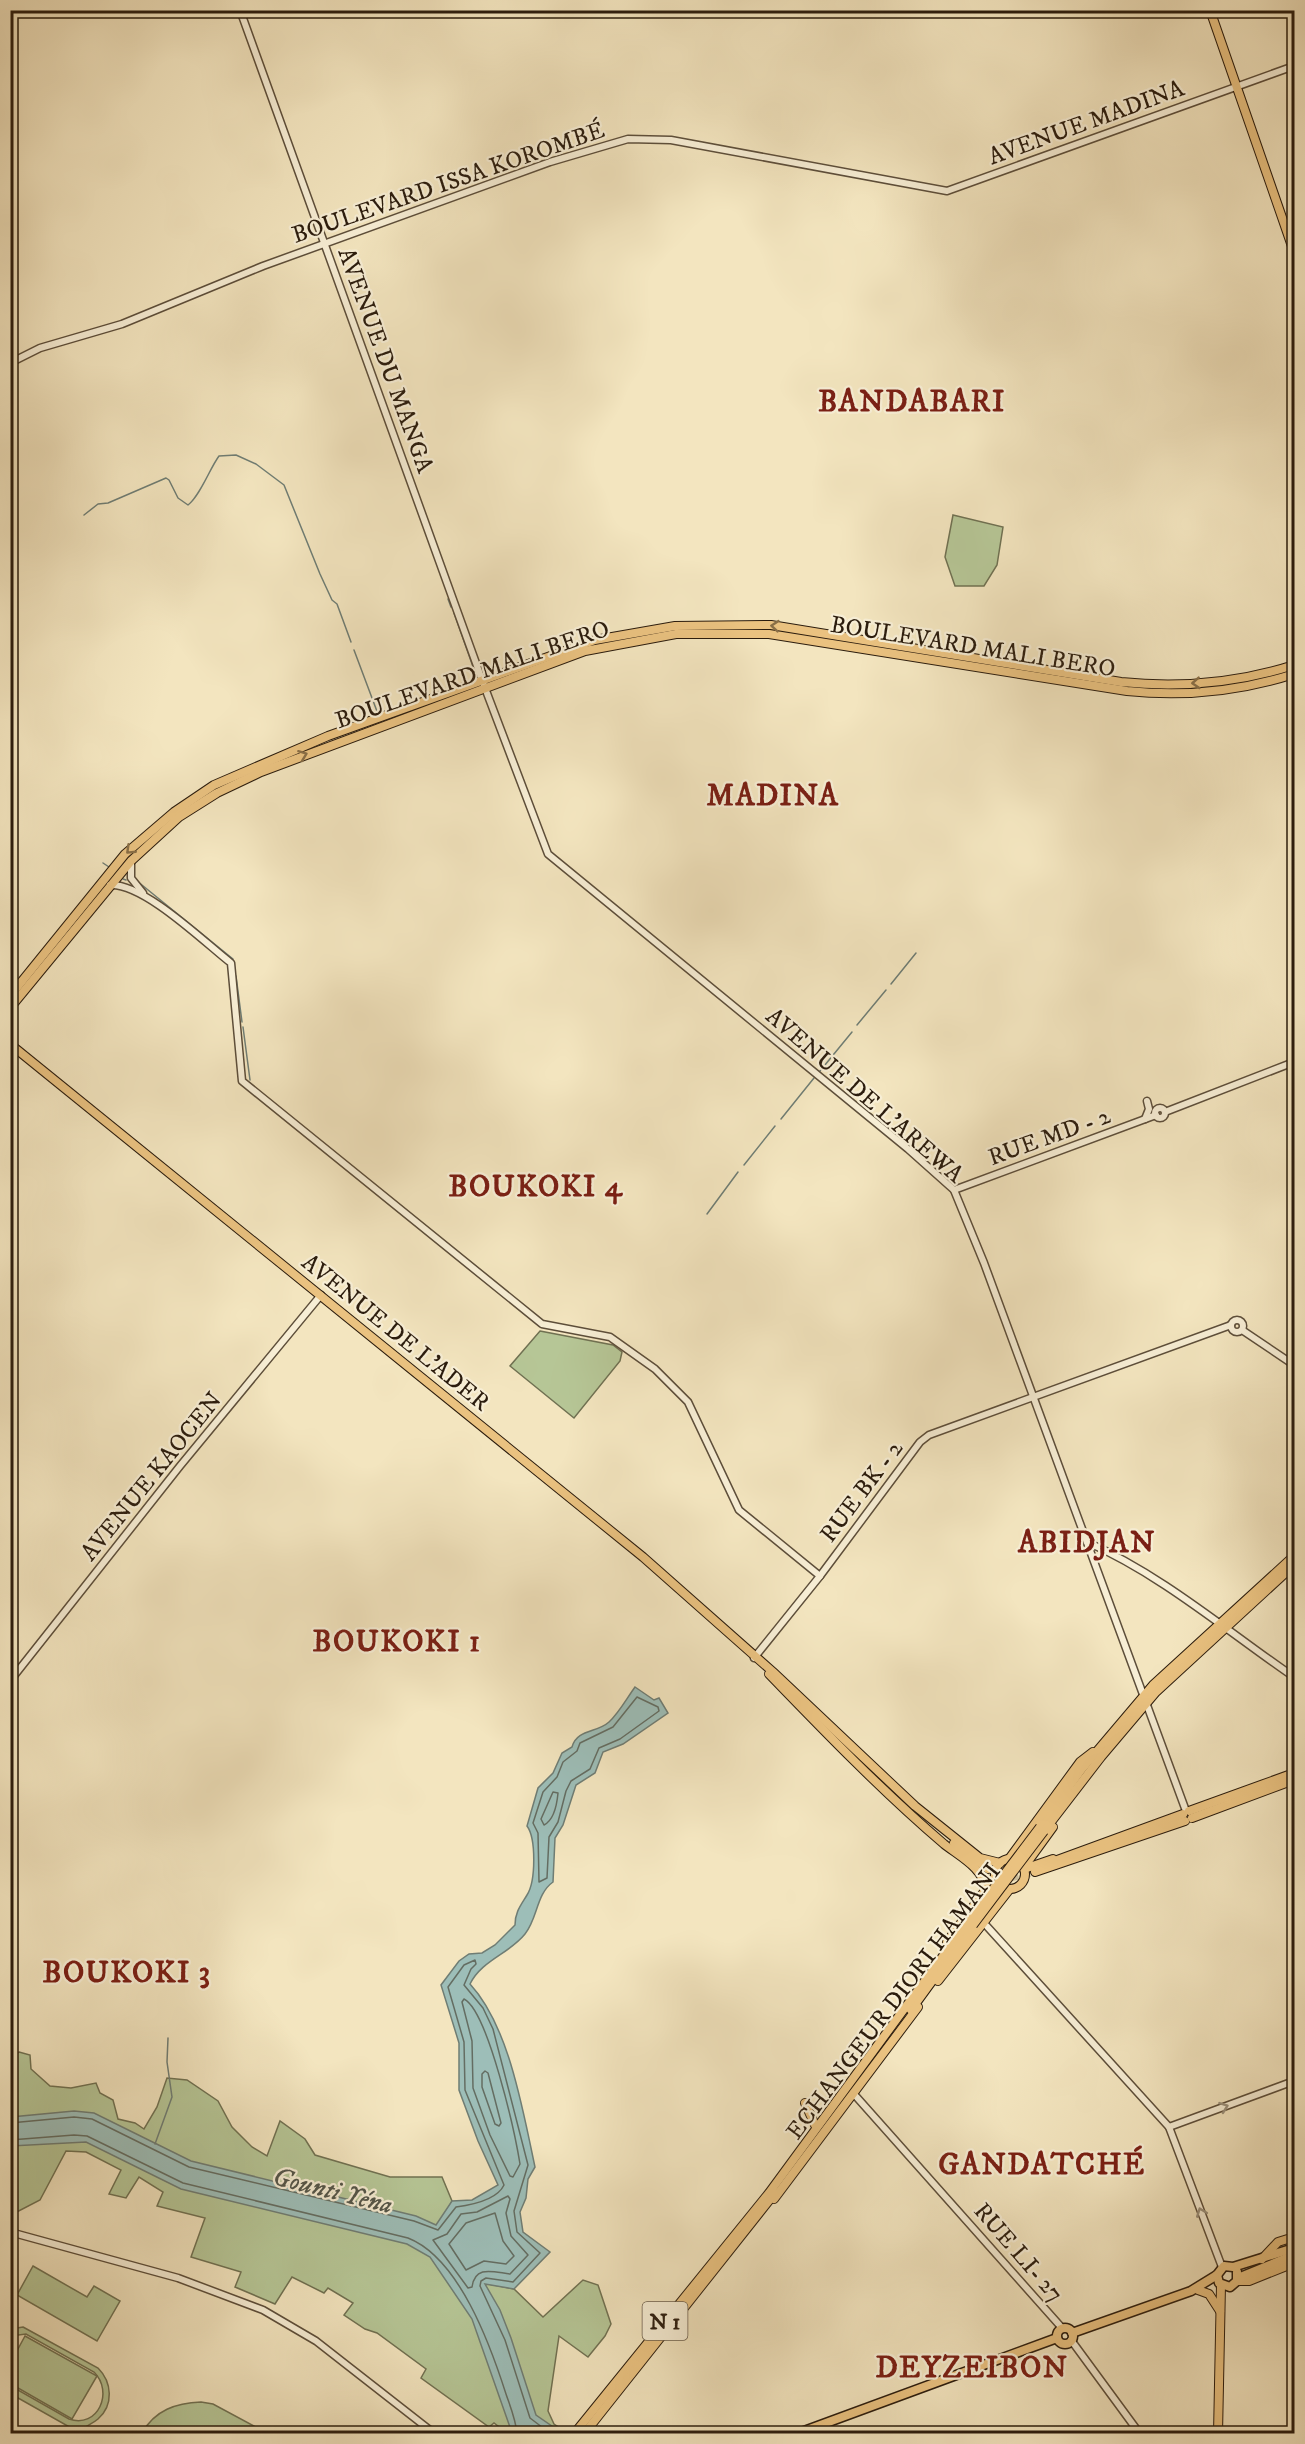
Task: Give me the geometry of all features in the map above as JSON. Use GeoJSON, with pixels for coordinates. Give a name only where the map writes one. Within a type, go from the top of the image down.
{"type":"FeatureCollection","features":[{"type":"Feature","properties":{"kind":"highway"},"geometry":{"type":"LineString","coordinates":[[1227,2280],[1233,2267],[1294,2248]]}},
{"type":"Feature","properties":{"kind":"highway"},"geometry":{"type":"LineString","coordinates":[[1057,2338],[1062,2343],[1072,2337],[1194,2290],[1294,2255]]}},
{"type":"Feature","properties":{"kind":"highway"},"geometry":{"type":"LineString","coordinates":[[1057,2338],[1057,2333],[1062,2328],[1067,2328],[1072,2337]]}},
{"type":"Feature","properties":{"kind":"highway"},"geometry":{"type":"LineString","coordinates":[[796,2433],[1057,2338]]}},
{"type":"Feature","properties":{"kind":"main road"},"geometry":{"type":"LineString","coordinates":[[1210,10],[1294,252]]}},
{"type":"Feature","properties":{"kind":"main road","name":"BOULEVARD MALI BERO"},"geometry":{"type":"LineString","coordinates":[[10,1008],[131,861],[179,817],[217,793],[261,772],[595,640],[659,628],[701,624],[786,627],[1127,691],[1159,693],[1233,688],[1294,674]]}},
{"type":"Feature","properties":{"kind":"main road","name":"BOULEVARD MALI BERO"},"geometry":{"type":"LineString","coordinates":[[994,665],[1121,682],[1163,685],[1231,681],[1264,675],[1294,665]]}},
{"type":"Feature","properties":{"kind":"main road","name":"BOULEVARD MALI BERO"},"geometry":{"type":"LineString","coordinates":[[10,996],[116,865],[174,812],[214,785],[258,764],[484,684]]}},
{"type":"Feature","properties":{"kind":"main road","name":"AVENUE DE L'ADER"},"geometry":{"type":"LineString","coordinates":[[10,1044],[643,1557],[754,1656],[912,1809],[986,1872],[995,1877]]}},
{"type":"Feature","properties":{"kind":"main road"},"geometry":{"type":"LineString","coordinates":[[1009,1890],[1000,1886],[995,1877],[999,1863],[1008,1859],[1080,1762],[1099,1754],[1144,1700],[1294,1556]]}},
{"type":"Feature","properties":{"kind":"main road"},"geometry":{"type":"LineString","coordinates":[[1221,1626],[1294,1565]]}},
{"type":"Feature","properties":{"kind":"main road"},"geometry":{"type":"LineString","coordinates":[[1024,1881],[1024,1868],[1096,1769],[1099,1754]]}},
{"type":"Feature","properties":{"kind":"main road","name":"ECHANGEUR DIORI HAMANI"},"geometry":{"type":"LineString","coordinates":[[758,2211],[970,1923],[1099,1754]]}},
{"type":"Feature","properties":{"kind":"main road"},"geometry":{"type":"LineString","coordinates":[[1035,1870],[1187,1815],[1294,1773]]}},
{"type":"Feature","properties":{"kind":"main road"},"geometry":{"type":"LineString","coordinates":[[1187,1815],[1294,1780]]}},
{"type":"Feature","properties":{"kind":"main road","name":"AVENUE DE L'ADER"},"geometry":{"type":"LineString","coordinates":[[912,1809],[980,1858],[999,1863]]}},
{"type":"Feature","properties":{"kind":"main road"},"geometry":{"type":"LineString","coordinates":[[1039,1847],[1046,1861]]}},
{"type":"Feature","properties":{"kind":"main road"},"geometry":{"type":"LineString","coordinates":[[1024,1868],[1082,1853]]}},
{"type":"Feature","properties":{"kind":"main road"},"geometry":{"type":"LineString","coordinates":[[758,2211],[776,2197],[853,2092],[1009,1890],[1017,1888],[1024,1881],[1082,1853]]}},
{"type":"Feature","properties":{"kind":"main road"},"geometry":{"type":"LineString","coordinates":[[1008,1859],[1019,1862],[1024,1868]]}},
{"type":"Feature","properties":{"kind":"main road"},"geometry":{"type":"LineString","coordinates":[[985,1889],[986,1872]]}},
{"type":"Feature","properties":{"kind":"main road","name":"N 1"},"geometry":{"type":"LineString","coordinates":[[584,2433],[641,2364],[758,2211],[815,2125],[995,1877]]}},
{"type":"Feature","properties":{"kind":"main road","name":"ECHANGEUR DIORI HAMANI"},"geometry":{"type":"LineString","coordinates":[[861,2072],[897,2029],[970,1923]]}},
{"type":"Feature","properties":{"kind":"main road"},"geometry":{"type":"LineString","coordinates":[[897,2029],[921,2004]]}},
{"type":"Feature","properties":{"kind":"main road"},"geometry":{"type":"LineString","coordinates":[[861,2072],[879,2039]]}},
{"type":"Feature","properties":{"kind":"main road"},"geometry":{"type":"LineString","coordinates":[[805,2103],[815,2125]]}},
{"type":"Feature","properties":{"kind":"main road","name":"N 1"},"geometry":{"type":"LineString","coordinates":[[574,2433],[758,2211]]}},
{"type":"Feature","properties":{"kind":"main road"},"geometry":{"type":"LineString","coordinates":[[1262,2259],[1278,2242],[1294,2237]]}},
{"type":"Feature","properties":{"kind":"main road"},"geometry":{"type":"LineString","coordinates":[[1218,2433],[1221,2315],[1227,2280],[1254,2284],[1266,2273],[1294,2263]]}},
{"type":"Feature","properties":{"kind":"main road"},"geometry":{"type":"LineString","coordinates":[[1194,2290],[1209,2294],[1216,2302],[1221,2315]]}},
{"type":"Feature","properties":{"kind":"street","name":"AVENUE DU MANGA"},"geometry":{"type":"LineString","coordinates":[[240,10],[484,684]]}},
{"type":"Feature","properties":{"kind":"street","name":"AVENUE MADINA"},"geometry":{"type":"LineString","coordinates":[[947,191],[1294,66]]}},
{"type":"Feature","properties":{"kind":"street","name":"BOULEVARD ISSA KOROMBÉ"},"geometry":{"type":"LineString","coordinates":[[10,363],[40,348],[122,324],[223,281],[325,246],[550,162],[628,139],[671,140],[947,191]]}},
{"type":"Feature","properties":{"kind":"street","name":"AVENUE DE L'AREWA"},"geometry":{"type":"LineString","coordinates":[[484,684],[552,858],[908,1149],[954,1190],[1033,1396],[1187,1815]]}},
{"type":"Feature","properties":{"kind":"street"},"geometry":{"type":"LineString","coordinates":[[131,861],[131,878],[143,894]]}},
{"type":"Feature","properties":{"kind":"street"},"geometry":{"type":"LineString","coordinates":[[110,885],[125,886],[143,894],[231,963],[242,1081],[542,1324],[610,1337],[655,1369],[688,1402],[739,1510],[820,1576]]}},
{"type":"Feature","properties":{"kind":"street","name":"RUE MD - 2"},"geometry":{"type":"LineString","coordinates":[[954,1190],[1156,1115],[1162,1118],[1165,1112],[1294,1062]]}},
{"type":"Feature","properties":{"kind":"street"},"geometry":{"type":"LineString","coordinates":[[1145,1119],[1149,1109],[1146,1101]]}},
{"type":"Feature","properties":{"kind":"street","name":"AVENUE KAOCEN"},"geometry":{"type":"LineString","coordinates":[[10,1681],[180,1466],[321,1295]]}},
{"type":"Feature","properties":{"kind":"street","name":"RUE BK - 2"},"geometry":{"type":"LineString","coordinates":[[754,1656],[820,1576],[925,1438],[947,1426],[1231,1325],[1235,1320],[1240,1320],[1243,1324],[1242,1330],[1294,1365]]}},
{"type":"Feature","properties":{"kind":"street"},"geometry":{"type":"LineString","coordinates":[[1087,1542],[1105,1550],[1294,1677]]}},
{"type":"Feature","properties":{"kind":"street"},"geometry":{"type":"LineString","coordinates":[[983,1922],[1169,2127],[1227,2280]]}},
{"type":"Feature","properties":{"kind":"street"},"geometry":{"type":"LineString","coordinates":[[1169,2127],[1294,2081]]}},
{"type":"Feature","properties":{"kind":"street","name":"RUE LI- 27"},"geometry":{"type":"LineString","coordinates":[[853,2092],[1062,2328]]}},
{"type":"Feature","properties":{"kind":"street"},"geometry":{"type":"LineString","coordinates":[[10,2232],[177,2278],[263,2310],[316,2341],[435,2433]]}},
{"type":"Feature","properties":{"kind":"street"},"geometry":{"type":"LineString","coordinates":[[1072,2337],[1140,2433]]}},
{"type":"Feature","properties":{"kind":"green space"},"geometry":{"type":"Polygon","coordinates":[[[953,515],[1003,527],[997,565],[984,586],[955,586],[945,557],[953,515]]]}},
{"type":"Feature","properties":{"kind":"green space"},"geometry":{"type":"Polygon","coordinates":[[[540,1331],[613,1345],[622,1352],[620,1361],[574,1418],[510,1366],[540,1331]]]}},
{"type":"Feature","properties":{"kind":"green space"},"geometry":{"type":"Polygon","coordinates":[[[19,2052],[30,2055],[31,2069],[50,2086],[71,2088],[96,2083],[100,2093],[113,2100],[118,2119],[135,2123],[144,2129],[157,2107],[167,2078],[187,2080],[218,2101],[232,2127],[252,2147],[267,2156],[280,2121],[305,2139],[315,2155],[390,2177],[442,2177],[452,2201],[448,2209],[484,2283],[514,2289],[543,2317],[583,2280],[598,2285],[611,2324],[605,2336],[588,2357],[559,2336],[548,2411],[554,2424],[563,2430],[561,2433],[507,2433],[494,2423],[489,2427],[421,2378],[426,2369],[377,2333],[365,2329],[344,2315],[353,2303],[328,2288],[324,2293],[292,2277],[275,2304],[235,2287],[241,2272],[191,2257],[205,2218],[157,2206],[163,2192],[139,2177],[126,2198],[109,2194],[121,2170],[86,2152],[66,2151],[40,2200],[11,2215],[11,2057],[19,2052]]]}},
{"type":"Feature","properties":{"kind":"green space"},"geometry":{"type":"Polygon","coordinates":[[[33,2266],[87,2297],[94,2286],[120,2301],[97,2341],[17,2295],[33,2266]]]}},
{"type":"Feature","properties":{"kind":"green space"},"geometry":{"type":"Polygon","coordinates":[[[23,2327],[98,2368],[103,2374],[109,2394],[107,2407],[98,2419],[80,2433],[11,2394],[11,2386],[69,2419],[79,2421],[88,2419],[100,2407],[103,2389],[100,2380],[94,2372],[26,2334],[11,2336],[11,2329],[23,2327]]]}},
{"type":"Feature","properties":{"kind":"green space"},"geometry":{"type":"Polygon","coordinates":[[[25,2336],[97,2376],[72,2419],[11,2384],[11,2362],[25,2336]]]}},
{"type":"Feature","properties":{"kind":"green space"},"geometry":{"type":"Polygon","coordinates":[[[201,2402],[213,2404],[267,2433],[142,2433],[153,2419],[167,2409],[201,2402]]]}},
{"type":"Feature","properties":{"kind":"water"},"geometry":{"type":"Polygon","coordinates":[[[635,1687],[654,1700],[659,1698],[668,1713],[623,1744],[603,1752],[595,1773],[576,1785],[563,1825],[555,1838],[553,1882],[543,1893],[529,1928],[519,1941],[481,1969],[470,1984],[483,2000],[502,2039],[527,2128],[535,2167],[528,2179],[526,2198],[520,2212],[523,2232],[550,2252],[514,2289],[485,2284],[500,2310],[511,2338],[536,2415],[562,2433],[512,2433],[472,2319],[430,2257],[407,2244],[181,2189],[86,2142],[11,2146],[11,2117],[74,2111],[94,2113],[191,2161],[416,2216],[436,2225],[452,2201],[472,2200],[498,2185],[459,2090],[459,2043],[441,1985],[459,1961],[469,1954],[482,1953],[495,1945],[515,1925],[517,1912],[530,1889],[532,1880],[533,1849],[527,1826],[538,1788],[553,1773],[562,1753],[572,1747],[578,1737],[609,1722],[635,1687]]]}},
{"type":"Feature","properties":{"kind":"waterway"},"geometry":{"type":"LineString","coordinates":[[84,515],[98,504],[108,503],[166,478],[178,498],[188,505],[197,495],[219,456],[236,455],[256,464],[284,485],[320,574],[332,600],[337,604],[351,642]]}},
{"type":"Feature","properties":{"kind":"waterway"},"geometry":{"type":"LineString","coordinates":[[448,599],[451,607]]}},
{"type":"Feature","properties":{"kind":"waterway"},"geometry":{"type":"LineString","coordinates":[[454,613],[477,678]]}},
{"type":"Feature","properties":{"kind":"waterway"},"geometry":{"type":"LineString","coordinates":[[354,650],[378,714]]}},
{"type":"Feature","properties":{"kind":"waterway"},"geometry":{"type":"LineString","coordinates":[[103,863],[109,867]]}},
{"type":"Feature","properties":{"kind":"waterway"},"geometry":{"type":"LineString","coordinates":[[137,881],[233,959]]}},
{"type":"Feature","properties":{"kind":"waterway"},"geometry":{"type":"LineString","coordinates":[[891,984],[916,953]]}},
{"type":"Feature","properties":{"kind":"waterway"},"geometry":{"type":"LineString","coordinates":[[236,976],[242,1022]]}},
{"type":"Feature","properties":{"kind":"waterway"},"geometry":{"type":"LineString","coordinates":[[857,1025],[886,990]]}},
{"type":"Feature","properties":{"kind":"waterway"},"geometry":{"type":"LineString","coordinates":[[243,1027],[250,1080]]}},
{"type":"Feature","properties":{"kind":"waterway"},"geometry":{"type":"LineString","coordinates":[[820,1071],[852,1032]]}},
{"type":"Feature","properties":{"kind":"waterway"},"geometry":{"type":"LineString","coordinates":[[781,1119],[814,1078]]}},
{"type":"Feature","properties":{"kind":"waterway"},"geometry":{"type":"LineString","coordinates":[[744,1165],[775,1126]]}},
{"type":"Feature","properties":{"kind":"waterway"},"geometry":{"type":"LineString","coordinates":[[707,1214],[738,1172]]}},
{"type":"Feature","properties":{"kind":"waterway"},"geometry":{"type":"LineString","coordinates":[[155,2144],[172,2097],[167,2062],[168,2038]]}},
{"type":"Feature","properties":{"kind":"tunnel"},"geometry":{"type":"LineString","coordinates":[[987,1872],[1012,1877],[1035,1872]]}},
{"type":"Feature","properties":{"kind":"district","name":"BANDABARI"},"geometry":{"type":"Point","coordinates":[912,401]}},
{"type":"Feature","properties":{"kind":"district","name":"MADINA"},"geometry":{"type":"Point","coordinates":[773,795]}},
{"type":"Feature","properties":{"kind":"district","name":"BOUKOKI 4"},"geometry":{"type":"Point","coordinates":[536,1186]}},
{"type":"Feature","properties":{"kind":"district","name":"ABIDJAN"},"geometry":{"type":"Point","coordinates":[1087,1542]}},
{"type":"Feature","properties":{"kind":"district","name":"BOUKOKI 1"},"geometry":{"type":"Point","coordinates":[397,1641]}},
{"type":"Feature","properties":{"kind":"district","name":"BOUKOKI 3"},"geometry":{"type":"Point","coordinates":[127,1972]}},
{"type":"Feature","properties":{"kind":"district","name":"GANDATCHÉ"},"geometry":{"type":"Point","coordinates":[1042,2164]}},
{"type":"Feature","properties":{"kind":"district","name":"DEYZEIBON"},"geometry":{"type":"Point","coordinates":[972,2367]}},
{"type":"Feature","properties":{"kind":"water label","name":"Gounti Yéna"},"geometry":{"type":"Point","coordinates":[333,2190]}}]}
